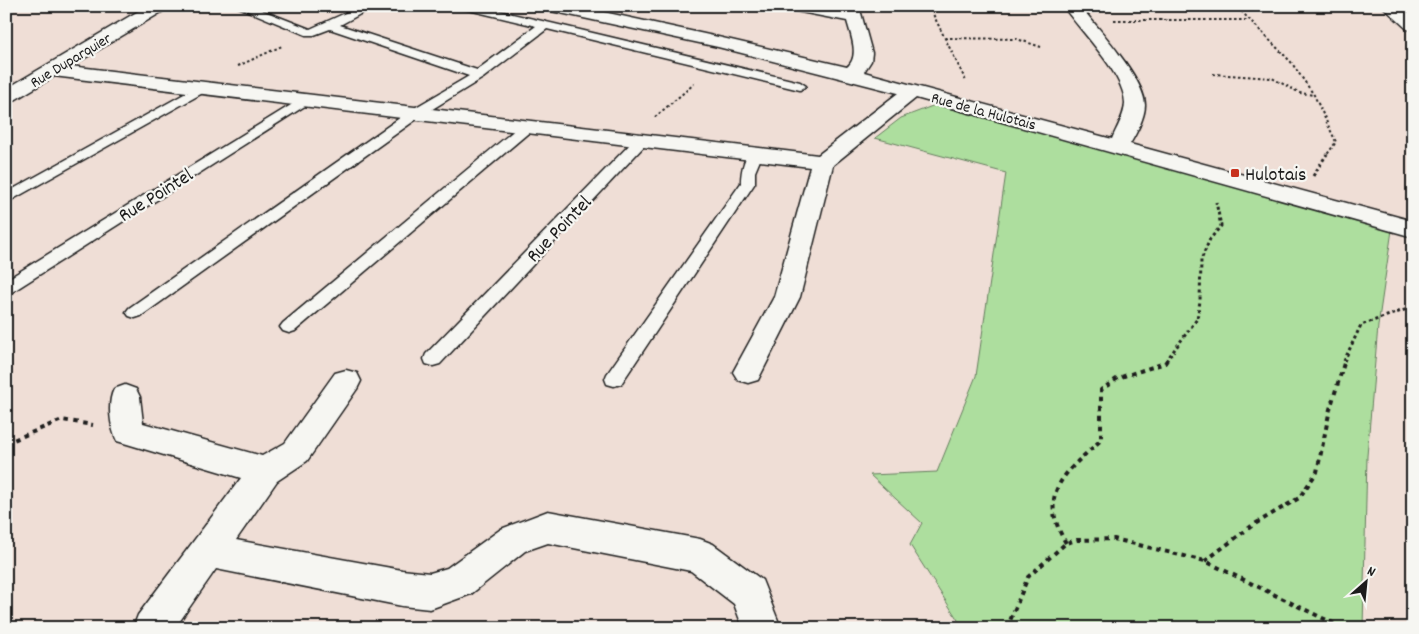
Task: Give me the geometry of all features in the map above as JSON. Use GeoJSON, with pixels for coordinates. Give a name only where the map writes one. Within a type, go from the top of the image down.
{"type":"FeatureCollection","features":[{"type":"Feature","properties":{"kind":"street","name":"Rue Duparquier"},"geometry":{"type":"LineString","coordinates":[[6,97],[159,6]]}},
{"type":"Feature","properties":{"kind":"street"},"geometry":{"type":"LineString","coordinates":[[796,6],[852,12],[863,52],[862,60],[850,74]]}},
{"type":"Feature","properties":{"kind":"street"},"geometry":{"type":"LineString","coordinates":[[1390,6],[1413,25]]}},
{"type":"Feature","properties":{"kind":"street"},"geometry":{"type":"LineString","coordinates":[[1076,13],[1123,73],[1135,96],[1135,106],[1122,142],[1118,146]]}},
{"type":"Feature","properties":{"kind":"street","name":"Rue de la Hulotais"},"geometry":{"type":"LineString","coordinates":[[548,16],[718,42],[850,74],[1118,146],[1192,169],[1413,229]]}},
{"type":"Feature","properties":{"kind":"street"},"geometry":{"type":"LineString","coordinates":[[53,70],[823,162]]}},
{"type":"Feature","properties":{"kind":"street"},"geometry":{"type":"LineString","coordinates":[[748,372],[787,297],[823,162],[913,91]]}},
{"type":"Feature","properties":{"kind":"street"},"geometry":{"type":"LineString","coordinates":[[152,628],[265,471],[296,452],[346,381]]}},
{"type":"Feature","properties":{"kind":"street"},"geometry":{"type":"LineString","coordinates":[[125,397],[128,432],[265,471]]}},
{"type":"Feature","properties":{"kind":"street"},"geometry":{"type":"LineString","coordinates":[[208,551],[402,588],[430,590],[458,582],[513,540],[548,527],[700,556],[749,593],[762,628]]}},
{"type":"Feature","properties":{"kind":"lane"},"geometry":{"type":"LineString","coordinates":[[240,6],[310,33],[370,6]]}},
{"type":"Feature","properties":{"kind":"lane","name":"Rue de la Hulotais"},"geometry":{"type":"LineString","coordinates":[[464,6],[548,16],[716,66],[800,86]]}},
{"type":"Feature","properties":{"kind":"lane"},"geometry":{"type":"LineString","coordinates":[[135,312],[416,113],[479,75],[548,16]]}},
{"type":"Feature","properties":{"kind":"lane"},"geometry":{"type":"LineString","coordinates":[[330,25],[479,75]]}},
{"type":"Feature","properties":{"kind":"lane"},"geometry":{"type":"LineString","coordinates":[[6,200],[204,88]]}},
{"type":"Feature","properties":{"kind":"lane","name":"Rue Pointel"},"geometry":{"type":"LineString","coordinates":[[6,288],[304,101]]}},
{"type":"Feature","properties":{"kind":"lane"},"geometry":{"type":"LineString","coordinates":[[289,327],[528,126]]}},
{"type":"Feature","properties":{"kind":"lane","name":"Rue Pointel"},"geometry":{"type":"LineString","coordinates":[[433,359],[642,140]]}},
{"type":"Feature","properties":{"kind":"lane"},"geometry":{"type":"LineString","coordinates":[[614,379],[748,183],[748,172],[756,154]]}},
{"type":"Feature","properties":{"kind":"path"},"geometry":{"type":"LineString","coordinates":[[929,6],[972,94],[963,105]]}},
{"type":"Feature","properties":{"kind":"path"},"geometry":{"type":"LineString","coordinates":[[1242,6],[1242,12],[1291,62],[1314,95],[1336,142],[1314,172],[1309,201]]}},
{"type":"Feature","properties":{"kind":"path"},"geometry":{"type":"LineString","coordinates":[[1076,13],[1249,20]]}},
{"type":"Feature","properties":{"kind":"path"},"geometry":{"type":"LineString","coordinates":[[204,88],[240,65],[310,33]]}},
{"type":"Feature","properties":{"kind":"path"},"geometry":{"type":"LineString","coordinates":[[945,38],[1017,39],[1041,48]]}},
{"type":"Feature","properties":{"kind":"path"},"geometry":{"type":"LineString","coordinates":[[642,140],[643,127],[716,66]]}},
{"type":"Feature","properties":{"kind":"path"},"geometry":{"type":"LineString","coordinates":[[1213,74],[1272,78],[1300,93],[1314,95]]}},
{"type":"Feature","properties":{"kind":"path"},"geometry":{"type":"LineString","coordinates":[[1066,543],[1054,522],[1053,498],[1060,480],[1101,440],[1101,390],[1118,378],[1164,363],[1197,319],[1200,301],[1201,260],[1210,239],[1221,226],[1217,204],[1192,169]]}},
{"type":"Feature","properties":{"kind":"path"},"geometry":{"type":"LineString","coordinates":[[1205,561],[1253,525],[1299,498],[1317,472],[1330,409],[1347,353],[1361,324],[1413,307]]}},
{"type":"Feature","properties":{"kind":"path"},"geometry":{"type":"LineString","coordinates":[[6,443],[62,420],[128,432]]}},
{"type":"Feature","properties":{"kind":"path"},"geometry":{"type":"LineString","coordinates":[[1007,628],[1028,577],[1066,543],[1077,540],[1114,539],[1205,561],[1344,628]]}},
{"type":"Feature","properties":{"kind":"green space"},"geometry":{"type":"Polygon","coordinates":[[[935,105],[1111,151],[1392,230],[1378,326],[1367,456],[1363,628],[963,628],[910,545],[922,523],[870,475],[937,472],[976,376],[1006,173],[875,138],[901,118],[935,105]]]}},
{"type":"Feature","properties":{"kind":"place","name":"Hulotais"},"geometry":{"type":"Point","coordinates":[1235,173]}}]}
